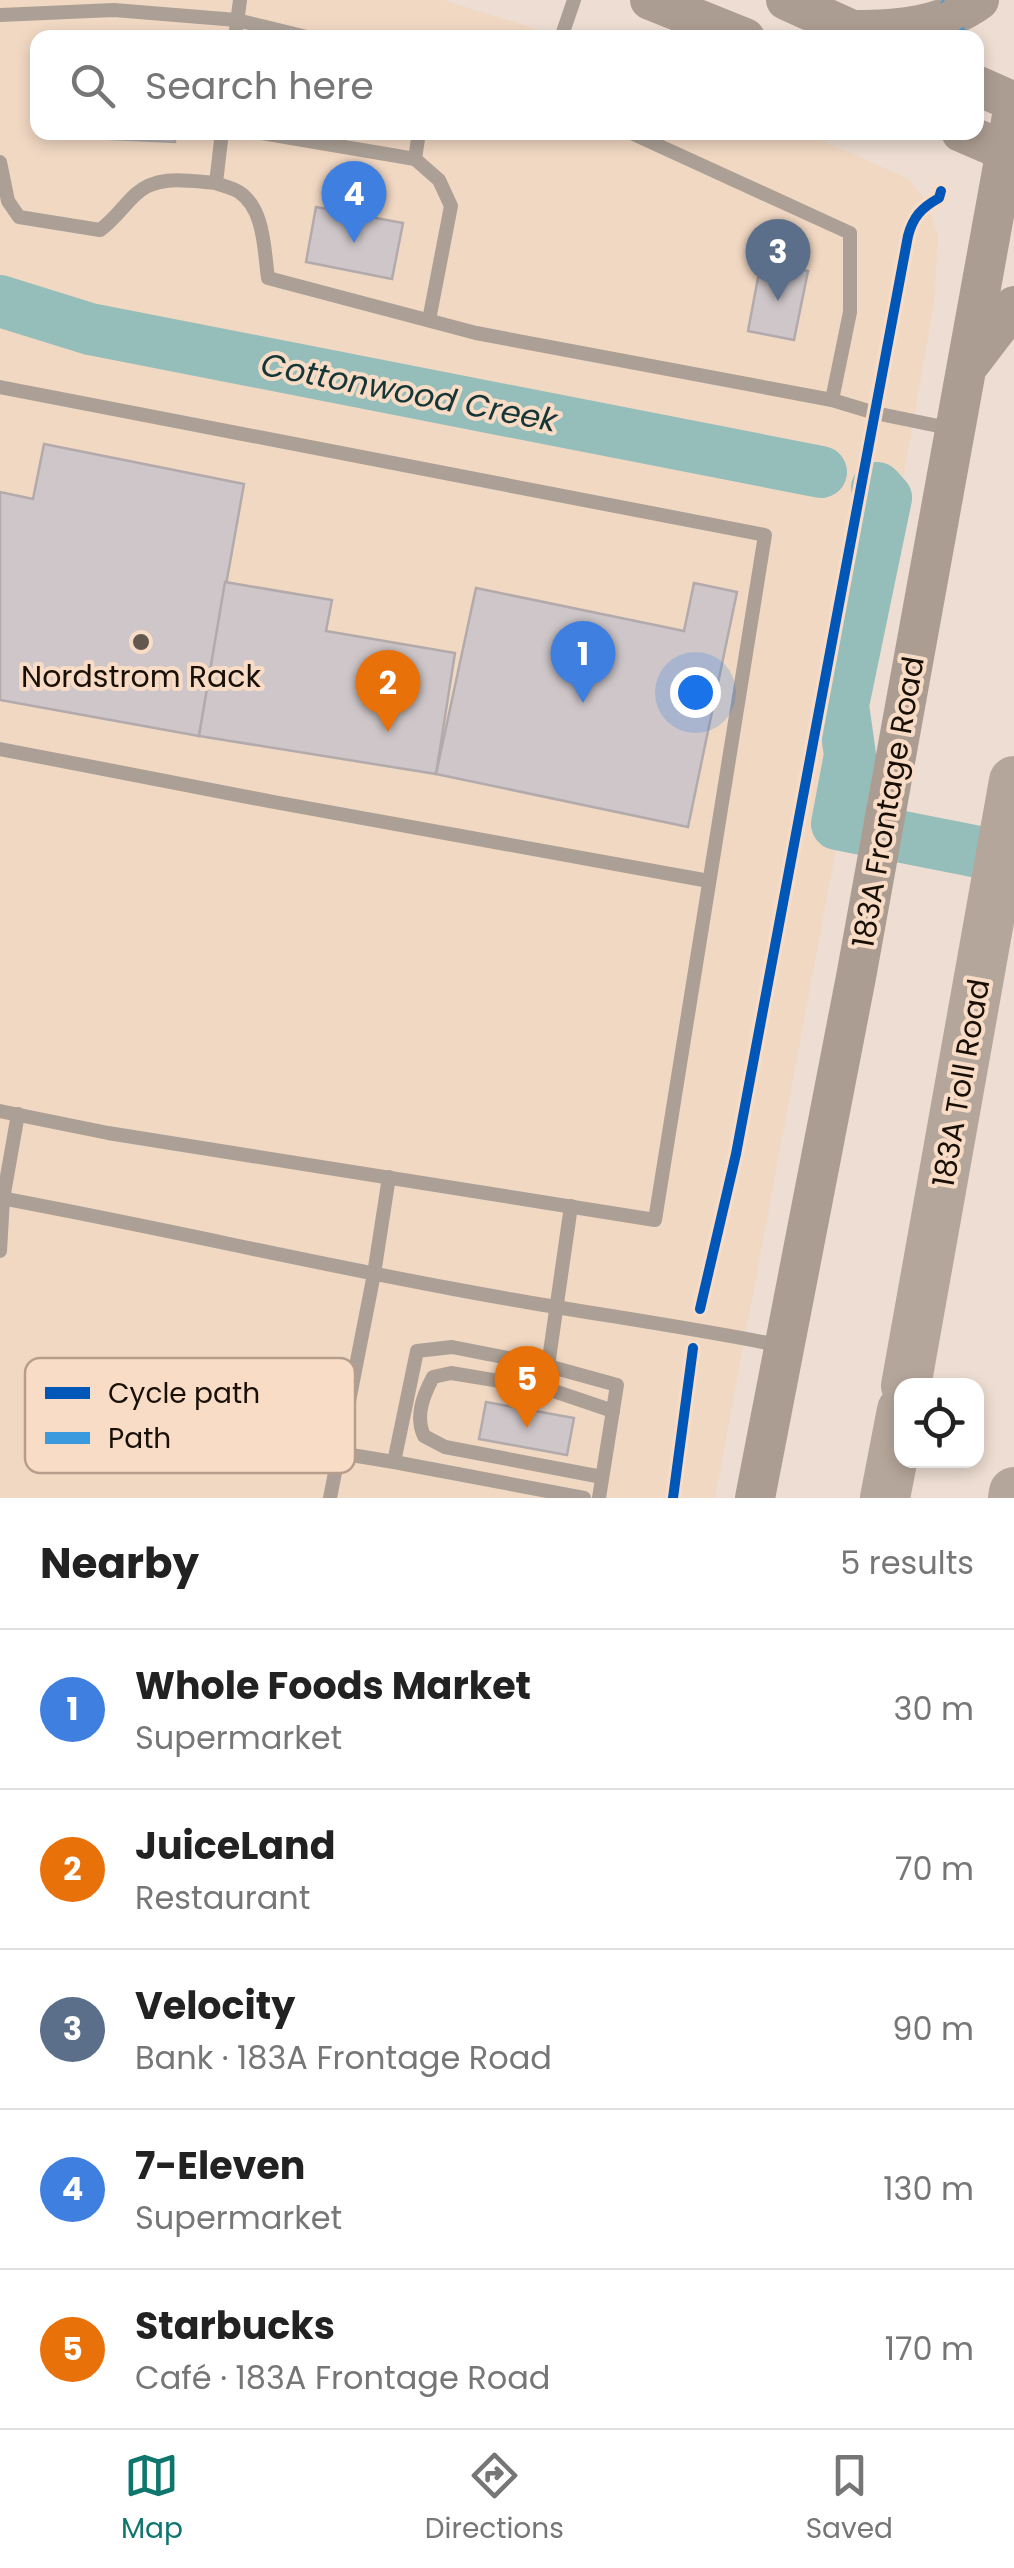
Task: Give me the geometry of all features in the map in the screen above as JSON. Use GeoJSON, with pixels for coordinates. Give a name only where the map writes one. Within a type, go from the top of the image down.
{"type":"FeatureCollection","features":[{"type":"Feature","properties":{"kind":"highway","name":"183A Toll Road"},"geometry":{"type":"LineString","coordinates":[[907,1378],[1014,781]]}},
{"type":"Feature","properties":{"kind":"highway"},"geometry":{"type":"LineString","coordinates":[[885,1498],[894,1451]]}},
{"type":"Feature","properties":{"kind":"main road"},"geometry":{"type":"LineString","coordinates":[[650,0],[725,30]]}},
{"type":"Feature","properties":{"kind":"main road"},"geometry":{"type":"LineString","coordinates":[[786,0],[852,30]]}},
{"type":"Feature","properties":{"kind":"main road"},"geometry":{"type":"LineString","coordinates":[[890,30],[952,15],[979,0]]}},
{"type":"Feature","properties":{"kind":"main road"},"geometry":{"type":"LineString","coordinates":[[984,89],[1014,103]]}},
{"type":"Feature","properties":{"kind":"main road","name":"183A Frontage Road"},"geometry":{"type":"LineString","coordinates":[[755,1498],[856,977],[954,429],[1010,153],[1014,103]]}},
{"type":"Feature","properties":{"kind":"main road"},"geometry":{"type":"LineString","coordinates":[[980,140],[1010,153]]}},
{"type":"Feature","properties":{"kind":"main road"},"geometry":{"type":"LineString","coordinates":[[966,371],[1014,306]]}},
{"type":"Feature","properties":{"kind":"lane"},"geometry":{"type":"LineString","coordinates":[[235,30],[240,0]]}},
{"type":"Feature","properties":{"kind":"lane"},"geometry":{"type":"LineString","coordinates":[[565,30],[574,0]]}},
{"type":"Feature","properties":{"kind":"lane"},"geometry":{"type":"LineString","coordinates":[[0,15],[114,10],[237,20],[278,30]]}},
{"type":"Feature","properties":{"kind":"lane"},"geometry":{"type":"LineString","coordinates":[[216,183],[221,140]]}},
{"type":"Feature","properties":{"kind":"lane"},"geometry":{"type":"LineString","coordinates":[[303,140],[415,159],[440,180],[451,206],[428,320]]}},
{"type":"Feature","properties":{"kind":"lane"},"geometry":{"type":"LineString","coordinates":[[415,159],[418,140]]}},
{"type":"Feature","properties":{"kind":"lane"},"geometry":{"type":"LineString","coordinates":[[646,140],[850,233],[850,312],[832,400]]}},
{"type":"Feature","properties":{"kind":"lane"},"geometry":{"type":"LineString","coordinates":[[0,162],[8,201],[19,217],[100,230],[151,184],[169,179],[216,183],[241,193],[252,206],[259,222],[268,278],[476,333],[832,400],[954,429]]}},
{"type":"Feature","properties":{"kind":"lane"},"geometry":{"type":"LineString","coordinates":[[0,387],[765,535],[656,1220],[108,1132],[0,1111]]}},
{"type":"Feature","properties":{"kind":"lane"},"geometry":{"type":"LineString","coordinates":[[0,749],[710,882]]}},
{"type":"Feature","properties":{"kind":"lane"},"geometry":{"type":"LineString","coordinates":[[0,1251],[2,1198],[18,1114]]}},
{"type":"Feature","properties":{"kind":"lane"},"geometry":{"type":"LineString","coordinates":[[355,1371],[389,1177]]}},
{"type":"Feature","properties":{"kind":"lane"},"geometry":{"type":"LineString","coordinates":[[2,1198],[374,1274],[784,1346]]}},
{"type":"Feature","properties":{"kind":"lane"},"geometry":{"type":"LineString","coordinates":[[548,1366],[571,1206]]}},
{"type":"Feature","properties":{"kind":"lane"},"geometry":{"type":"LineString","coordinates":[[394,1462],[417,1352],[452,1347],[548,1366],[617,1386],[598,1498]]}},
{"type":"Feature","properties":{"kind":"lane"},"geometry":{"type":"LineString","coordinates":[[602,1477],[445,1447],[424,1436],[419,1425],[423,1396],[433,1377],[450,1373],[548,1389],[613,1411]]}},
{"type":"Feature","properties":{"kind":"lane"},"geometry":{"type":"LineString","coordinates":[[355,1456],[584,1498]]}},
{"type":"Feature","properties":{"kind":"lane"},"geometry":{"type":"LineString","coordinates":[[330,1498],[335,1473]]}},
{"type":"Feature","properties":{"kind":"shaded area"},"geometry":{"type":"Polygon","coordinates":[[[0,0],[443,0],[539,30],[30,30],[30,140],[821,140],[909,179],[928,204],[938,236],[934,303],[715,1498],[0,1498],[0,0]]]}},
{"type":"Feature","properties":{"kind":"building"},"geometry":{"type":"Polygon","coordinates":[[[316,207],[403,223],[392,279],[306,262],[316,207]]]}},
{"type":"Feature","properties":{"kind":"building"},"geometry":{"type":"Polygon","coordinates":[[[761,262],[808,271],[794,340],[748,331],[761,262]]]}},
{"type":"Feature","properties":{"kind":"building"},"geometry":{"type":"Polygon","coordinates":[[[44,444],[244,484],[199,736],[0,700],[0,492],[33,499],[44,444]]]}},
{"type":"Feature","properties":{"kind":"building"},"geometry":{"type":"Polygon","coordinates":[[[225,582],[332,600],[326,631],[455,653],[436,774],[199,736],[225,582]]]}},
{"type":"Feature","properties":{"kind":"building"},"geometry":{"type":"Polygon","coordinates":[[[694,583],[737,592],[688,827],[436,774],[476,588],[684,631],[694,583]]]}},
{"type":"Feature","properties":{"kind":"building"},"geometry":{"type":"Polygon","coordinates":[[[486,1402],[574,1418],[567,1455],[479,1439],[486,1402]]]}},
{"type":"Feature","properties":{"kind":"waterway","name":"Cottonwood Creek"},"geometry":{"type":"LineString","coordinates":[[0,301],[90,329],[821,472]]}},
{"type":"Feature","properties":{"kind":"waterway","name":"Cottonwood Creek"},"geometry":{"type":"LineString","coordinates":[[877,488],[886,498],[843,705],[850,755],[837,824],[1014,859]]}},
{"type":"Feature","properties":{"kind":"cycle path"},"geometry":{"type":"LineString","coordinates":[[700,1309],[736,1154],[908,236],[912,223],[927,205],[939,198],[941,191]]}},
{"type":"Feature","properties":{"kind":"cycle path"},"geometry":{"type":"LineString","coordinates":[[673,1498],[693,1348]]}},
{"type":"Feature","properties":{"kind":"place","name":"7-Eleven"},"geometry":{"type":"Point","coordinates":[354,243]}},
{"type":"Feature","properties":{"kind":"place","name":"Velocity"},"geometry":{"type":"Point","coordinates":[778,301]}},
{"type":"Feature","properties":{"kind":"place","name":"Nordstrom Rack"},"geometry":{"type":"Point","coordinates":[141,642]}},
{"type":"Feature","properties":{"kind":"place","name":"Whole Foods Market"},"geometry":{"type":"Point","coordinates":[583,703]}},
{"type":"Feature","properties":{"kind":"place","name":"JuiceLand"},"geometry":{"type":"Point","coordinates":[388,732]}},
{"type":"Feature","properties":{"kind":"place","name":"Starbucks"},"geometry":{"type":"Point","coordinates":[527,1428]}}]}
